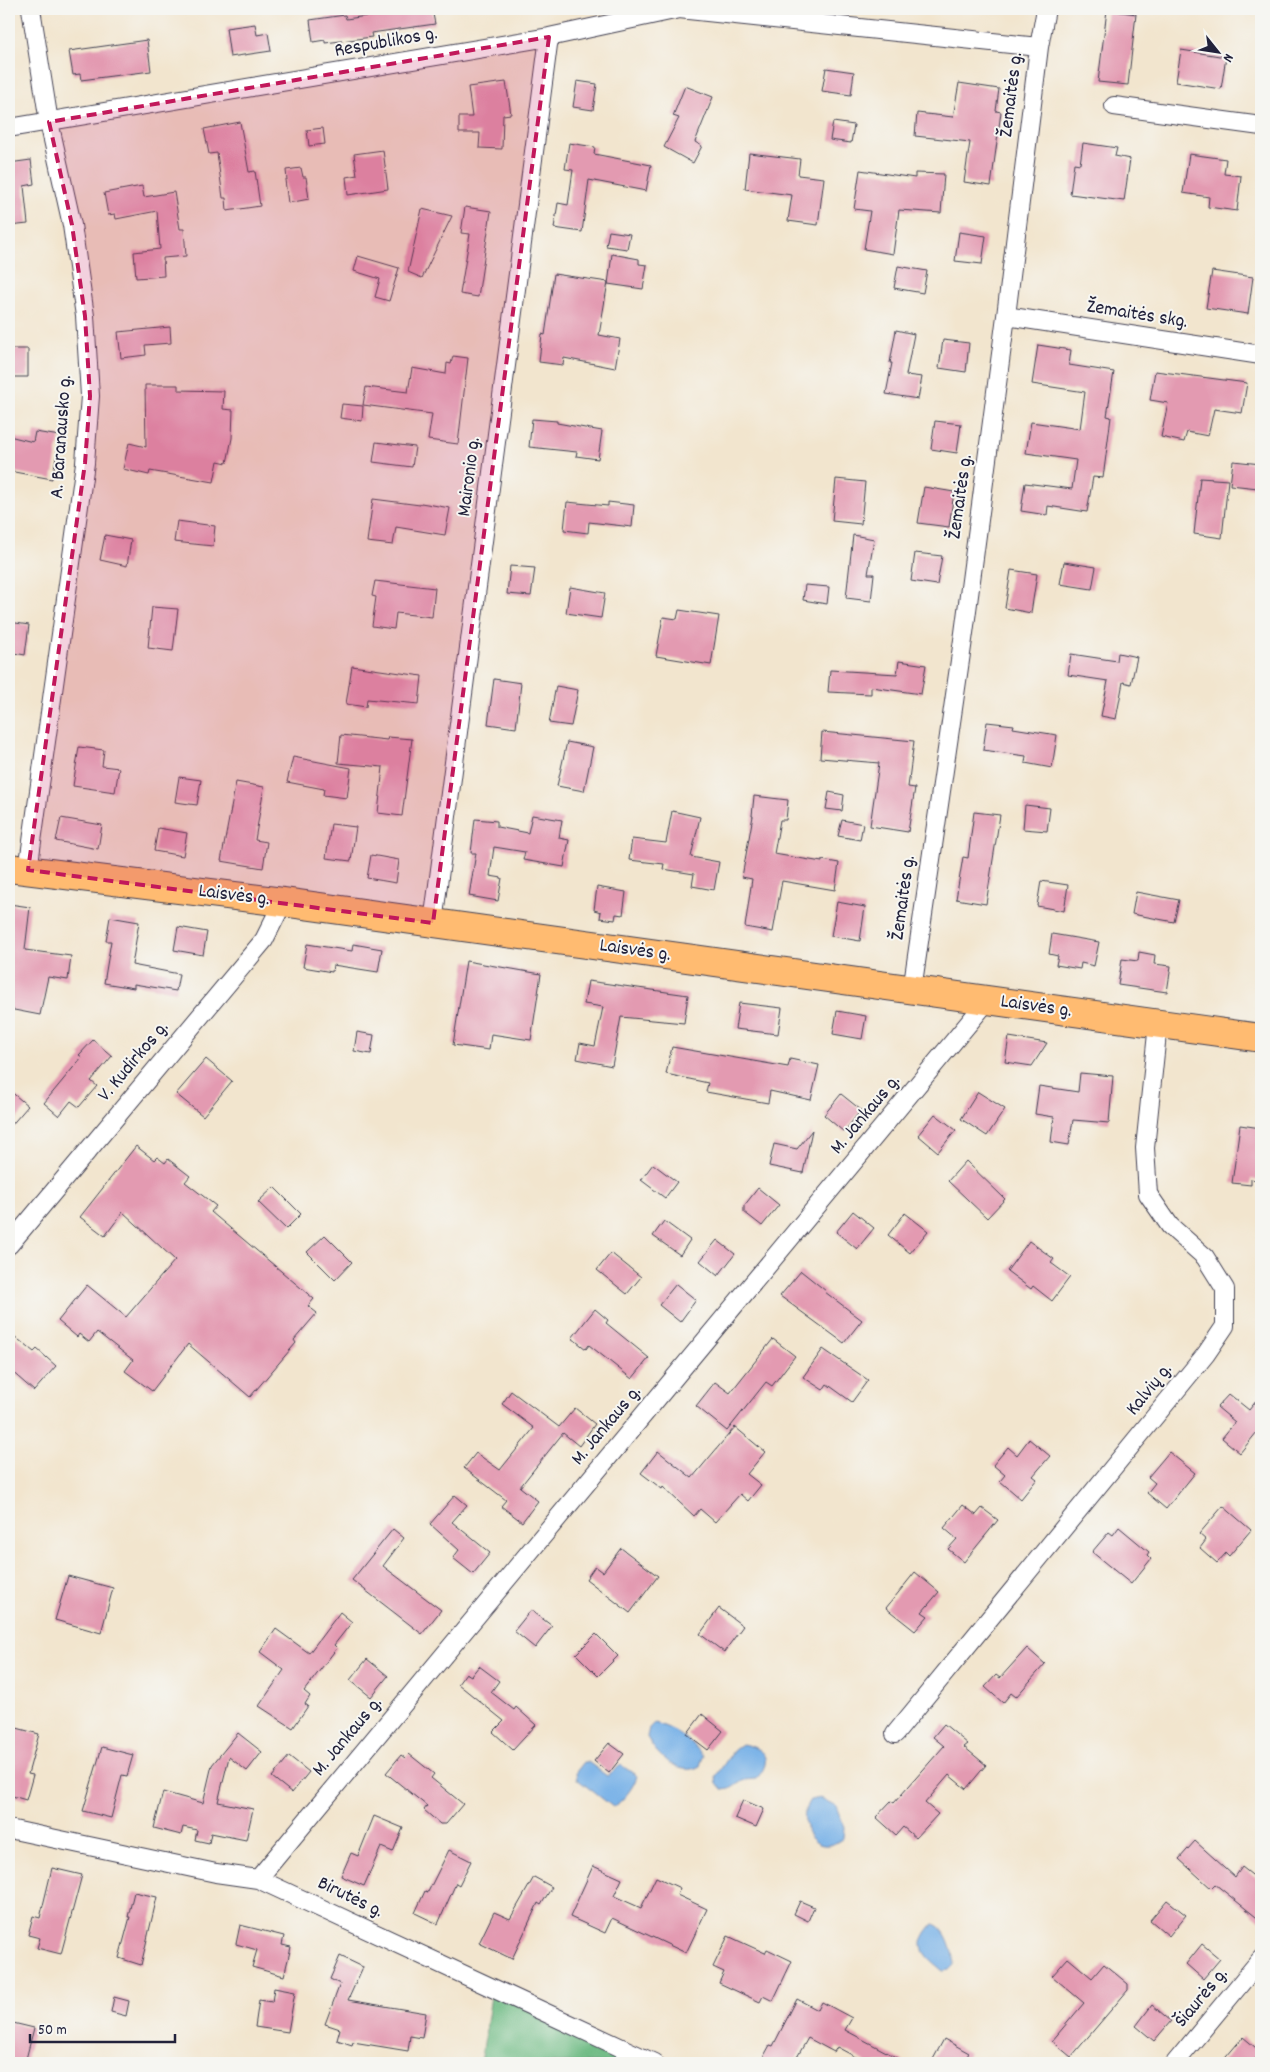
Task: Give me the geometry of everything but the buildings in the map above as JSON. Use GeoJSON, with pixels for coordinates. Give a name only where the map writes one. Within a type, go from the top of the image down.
{"type":"FeatureCollection","features":[{"type":"Feature","properties":{"kind":"main road","name":"Laisvės g."},"geometry":{"type":"LineString","coordinates":[[18,869],[283,902],[1261,1038]]}},
{"type":"Feature","properties":{"kind":"street","name":"A. Baranausko g."},"geometry":{"type":"LineString","coordinates":[[18,869],[85,463],[90,396],[85,316],[74,243],[48,122],[32,9]]}},
{"type":"Feature","properties":{"kind":"street","name":"Respublikos g."},"geometry":{"type":"LineString","coordinates":[[9,128],[549,37],[680,9],[1039,47]]}},
{"type":"Feature","properties":{"kind":"street","name":"Žemaitės g."},"geometry":{"type":"LineString","coordinates":[[912,990],[964,633],[1039,47],[1046,9]]}},
{"type":"Feature","properties":{"kind":"street","name":"Maironio g."},"geometry":{"type":"LineString","coordinates":[[432,923],[549,37]]}},
{"type":"Feature","properties":{"kind":"street"},"geometry":{"type":"LineString","coordinates":[[1114,106],[1261,126]]}},
{"type":"Feature","properties":{"kind":"street","name":"Žemaitės skg."},"geometry":{"type":"LineString","coordinates":[[1006,316],[1261,355]]}},
{"type":"Feature","properties":{"kind":"street","name":"V. Kudirkos g."},"geometry":{"type":"LineString","coordinates":[[9,1245],[264,940],[283,902]]}},
{"type":"Feature","properties":{"kind":"street","name":"M. Jankaus g."},"geometry":{"type":"LineString","coordinates":[[258,1879],[988,1000]]}},
{"type":"Feature","properties":{"kind":"street","name":"Kalvių g."},"geometry":{"type":"LineString","coordinates":[[895,1734],[1206,1354],[1225,1326],[1225,1290],[1205,1257],[1170,1226],[1148,1194],[1145,1148],[1158,1024]]}},
{"type":"Feature","properties":{"kind":"street","name":"Birutės g."},"geometry":{"type":"LineString","coordinates":[[9,1829],[216,1873],[258,1879],[654,2063]]}},
{"type":"Feature","properties":{"kind":"street","name":"Šiaurės g."},"geometry":{"type":"LineString","coordinates":[[1175,2063],[1261,1959]]}},
{"type":"Feature","properties":{"kind":"highlighted area"},"geometry":{"type":"Polygon","coordinates":[[[549,37],[433,923],[28,870],[85,463],[90,396],[85,316],[72,225],[49,122],[549,37]]]}},
{"type":"Feature","properties":{"kind":"green space"},"geometry":{"type":"Polygon","coordinates":[[[492,1989],[644,2063],[481,2063],[492,1989]]]}},
{"type":"Feature","properties":{"kind":"water"},"geometry":{"type":"Polygon","coordinates":[[[654,1723],[675,1731],[693,1745],[703,1756],[700,1766],[684,1769],[676,1767],[662,1757],[647,1737],[649,1728],[654,1723]]]}},
{"type":"Feature","properties":{"kind":"water"},"geometry":{"type":"Polygon","coordinates":[[[742,1744],[761,1752],[764,1756],[764,1766],[756,1779],[744,1780],[730,1789],[723,1790],[717,1783],[716,1776],[733,1751],[742,1744]]]}},
{"type":"Feature","properties":{"kind":"water"},"geometry":{"type":"Polygon","coordinates":[[[584,1762],[588,1762],[607,1776],[621,1765],[637,1776],[628,1793],[613,1807],[577,1779],[576,1772],[584,1762]]]}},
{"type":"Feature","properties":{"kind":"water"},"geometry":{"type":"Polygon","coordinates":[[[821,1798],[836,1806],[844,1827],[843,1838],[832,1844],[823,1845],[815,1842],[806,1827],[806,1808],[810,1800],[821,1798]]]}},
{"type":"Feature","properties":{"kind":"water"},"geometry":{"type":"Polygon","coordinates":[[[933,1924],[938,1926],[946,1935],[951,1947],[954,1965],[949,1970],[943,1971],[930,1960],[923,1950],[923,1939],[933,1924]]]}}]}
